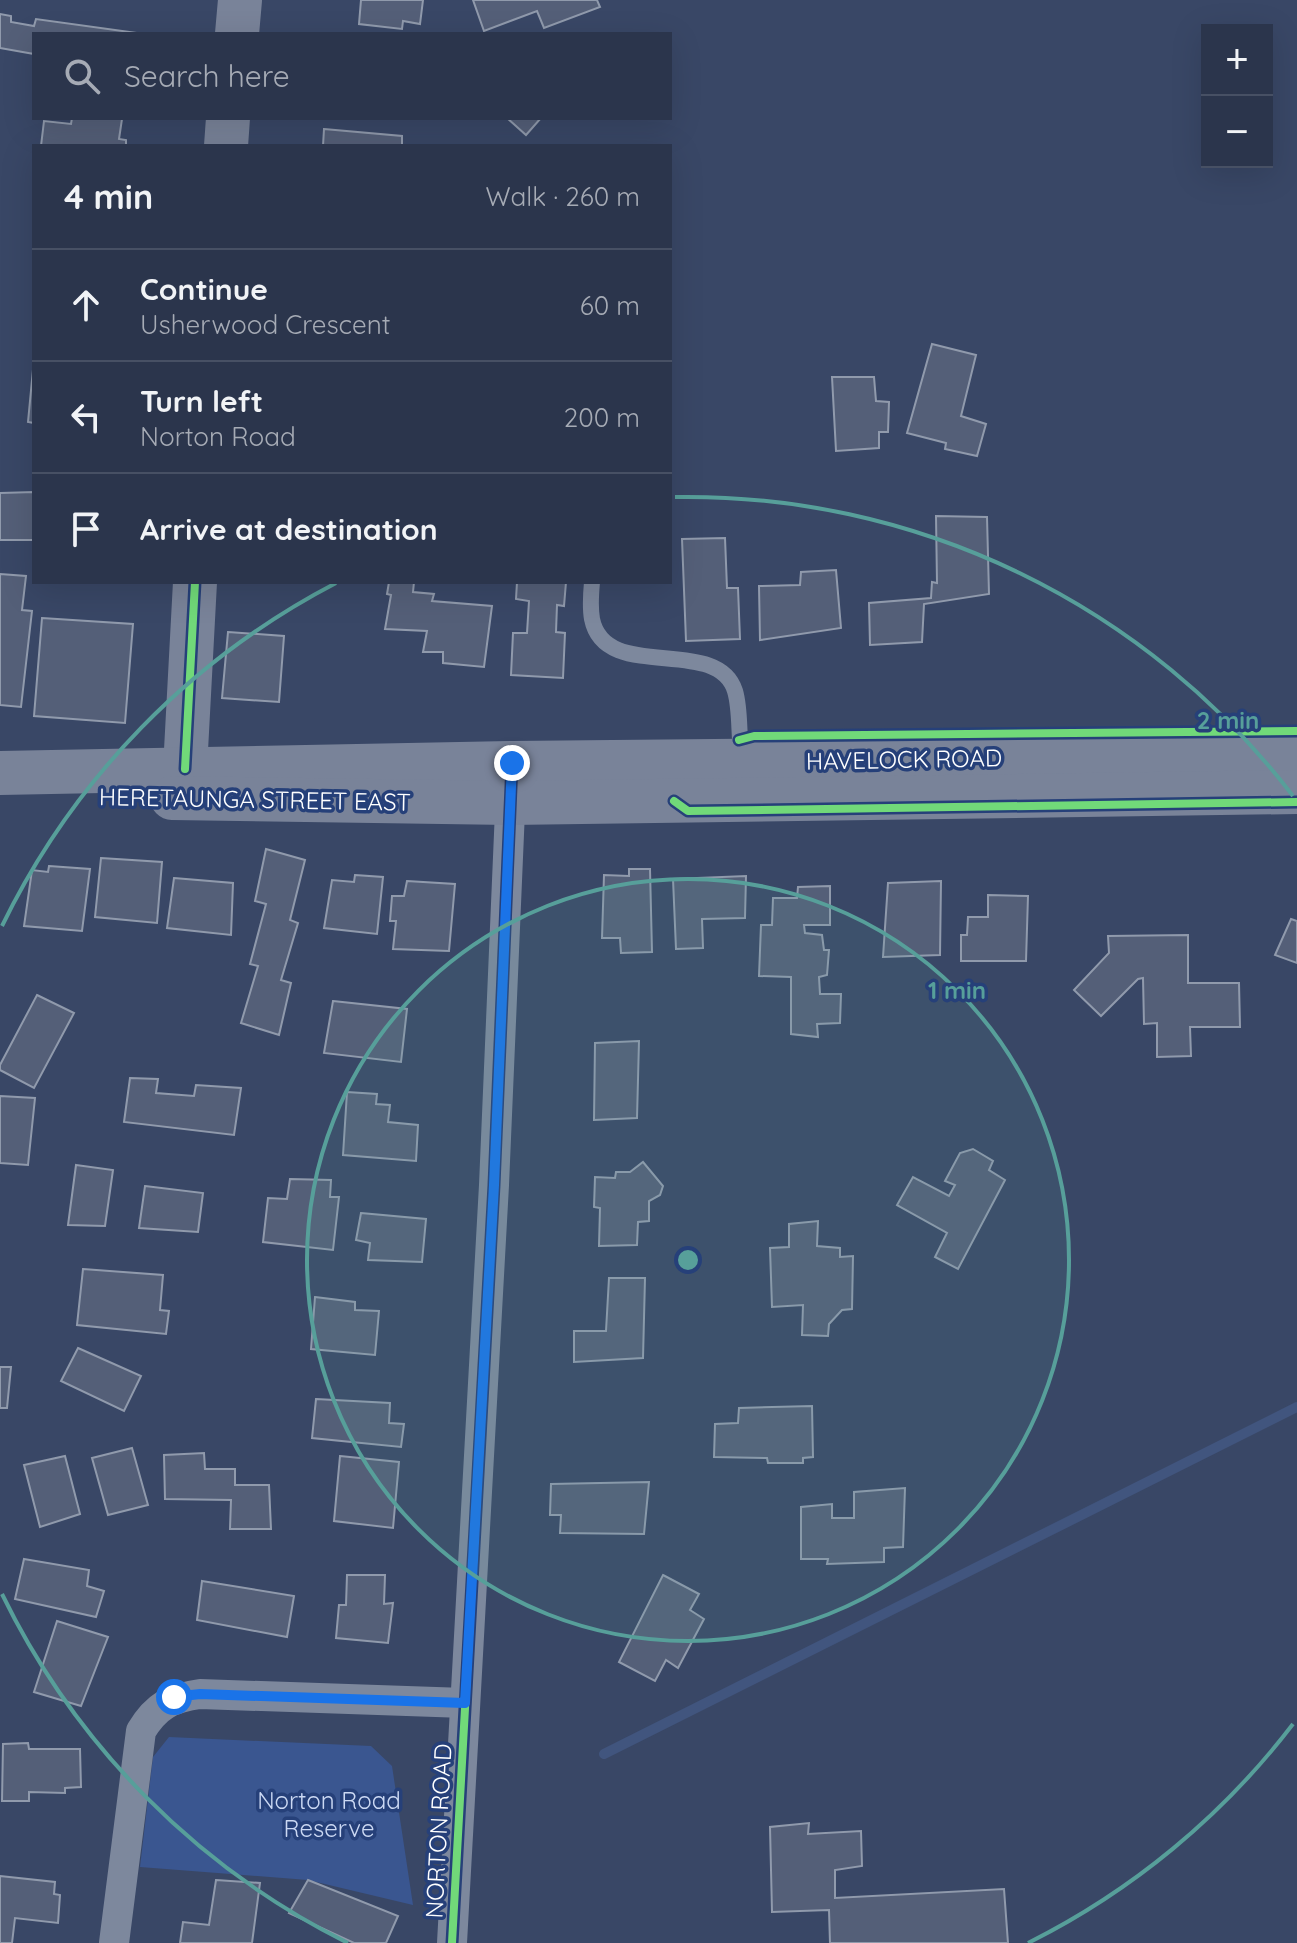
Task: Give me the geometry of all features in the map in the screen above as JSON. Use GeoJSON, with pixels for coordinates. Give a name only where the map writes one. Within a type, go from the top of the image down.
{"type":"FeatureCollection","features":[{"type":"Feature","properties":{"kind":"main road"},"geometry":{"type":"LineString","coordinates":[[237,32],[240,0]]}},
{"type":"Feature","properties":{"kind":"main road"},"geometry":{"type":"LineString","coordinates":[[226,144],[228,120]]}},
{"type":"Feature","properties":{"kind":"main road"},"geometry":{"type":"LineString","coordinates":[[185,769],[195,584]]}},
{"type":"Feature","properties":{"kind":"main road","name":"HAVELOCK ROAD"},"geometry":{"type":"LineString","coordinates":[[511,783],[742,780],[1297,755]]}},
{"type":"Feature","properties":{"kind":"main road","name":"HERETAUNGA STREET EAST"},"geometry":{"type":"LineString","coordinates":[[0,773],[185,769],[511,783]]}},
{"type":"Feature","properties":{"kind":"main road","name":"HAVELOCK ROAD"},"geometry":{"type":"LineString","coordinates":[[742,780],[1297,792]]}},
{"type":"Feature","properties":{"kind":"main road","name":"HERETAUNGA STREET EAST"},"geometry":{"type":"LineString","coordinates":[[0,795],[511,783]]}},
{"type":"Feature","properties":{"kind":"street","name":"NORTON ROAD"},"geometry":{"type":"LineString","coordinates":[[452,1943],[494,1185],[511,783]]}},
{"type":"Feature","properties":{"kind":"street"},"geometry":{"type":"LineString","coordinates":[[114,1943],[141,1731],[152,1713],[166,1702],[200,1694],[465,1703]]}},
{"type":"Feature","properties":{"kind":"lane"},"geometry":{"type":"LineString","coordinates":[[592,584],[592,621],[613,647],[640,657],[696,661],[721,672],[735,690],[742,780]]}},
{"type":"Feature","properties":{"kind":"green space","name":"Norton Road Reserve"},"geometry":{"type":"Polygon","coordinates":[[[169,1737],[371,1746],[392,1766],[413,1905],[308,1880],[140,1867],[153,1757],[169,1737]]]}},
{"type":"Feature","properties":{"kind":"building"},"geometry":{"type":"Polygon","coordinates":[[[361,0],[423,0],[420,24],[403,21],[402,29],[359,24],[361,0]]]}},
{"type":"Feature","properties":{"kind":"building"},"geometry":{"type":"Polygon","coordinates":[[[473,0],[597,0],[600,7],[544,28],[537,11],[484,31],[473,0]]]}},
{"type":"Feature","properties":{"kind":"building"},"geometry":{"type":"Polygon","coordinates":[[[0,14],[11,16],[11,22],[34,26],[36,19],[130,32],[32,32],[32,54],[0,48],[0,14]]]}},
{"type":"Feature","properties":{"kind":"building"},"geometry":{"type":"Polygon","coordinates":[[[72,120],[122,120],[119,139],[126,140],[126,144],[41,144],[44,121],[71,124],[72,120]]]}},
{"type":"Feature","properties":{"kind":"building"},"geometry":{"type":"Polygon","coordinates":[[[509,120],[539,120],[526,135],[509,120]]]}},
{"type":"Feature","properties":{"kind":"building"},"geometry":{"type":"Polygon","coordinates":[[[324,129],[402,136],[402,144],[323,144],[324,129]]]}},
{"type":"Feature","properties":{"kind":"building"},"geometry":{"type":"Polygon","coordinates":[[[932,344],[976,355],[961,416],[986,424],[977,456],[945,449],[946,443],[907,433],[932,344]]]}},
{"type":"Feature","properties":{"kind":"building"},"geometry":{"type":"Polygon","coordinates":[[[832,377],[874,377],[876,401],[889,402],[888,432],[879,432],[879,448],[836,451],[832,377]]]}},
{"type":"Feature","properties":{"kind":"building"},"geometry":{"type":"Polygon","coordinates":[[[32,380],[32,423],[28,422],[32,380]]]}},
{"type":"Feature","properties":{"kind":"building"},"geometry":{"type":"Polygon","coordinates":[[[32,492],[32,540],[0,540],[0,493],[32,492]]]}},
{"type":"Feature","properties":{"kind":"building"},"geometry":{"type":"Polygon","coordinates":[[[936,516],[987,517],[989,594],[924,604],[922,642],[870,645],[869,603],[931,598],[932,582],[937,583],[936,516]]]}},
{"type":"Feature","properties":{"kind":"building"},"geometry":{"type":"Polygon","coordinates":[[[725,538],[727,588],[738,588],[740,639],[686,641],[682,539],[725,538]]]}},
{"type":"Feature","properties":{"kind":"building"},"geometry":{"type":"Polygon","coordinates":[[[836,570],[841,628],[760,640],[759,586],[800,585],[801,572],[836,570]]]}},
{"type":"Feature","properties":{"kind":"building"},"geometry":{"type":"Polygon","coordinates":[[[0,574],[26,576],[22,610],[32,611],[21,707],[0,705],[0,574]]]}},
{"type":"Feature","properties":{"kind":"building"},"geometry":{"type":"Polygon","coordinates":[[[389,584],[414,584],[413,592],[434,594],[432,601],[492,606],[484,667],[443,663],[443,652],[423,652],[427,631],[385,629],[391,595],[387,594],[389,584]]]}},
{"type":"Feature","properties":{"kind":"building"},"geometry":{"type":"Polygon","coordinates":[[[517,584],[566,584],[564,606],[557,605],[556,632],[565,633],[563,678],[511,675],[513,633],[527,633],[529,601],[516,599],[517,584]]]}},
{"type":"Feature","properties":{"kind":"building"},"geometry":{"type":"Polygon","coordinates":[[[42,618],[133,624],[125,723],[34,716],[42,618]]]}},
{"type":"Feature","properties":{"kind":"building"},"geometry":{"type":"Polygon","coordinates":[[[228,632],[284,636],[279,702],[222,698],[228,632]]]}},
{"type":"Feature","properties":{"kind":"building"},"geometry":{"type":"Polygon","coordinates":[[[266,849],[305,860],[290,920],[298,923],[281,980],[291,983],[279,1035],[241,1023],[258,966],[250,964],[266,904],[255,901],[266,849]]]}},
{"type":"Feature","properties":{"kind":"building"},"geometry":{"type":"Polygon","coordinates":[[[101,858],[162,862],[157,923],[95,917],[101,858]]]}},
{"type":"Feature","properties":{"kind":"building"},"geometry":{"type":"Polygon","coordinates":[[[49,866],[90,869],[82,931],[24,926],[32,870],[48,872],[49,866]]]}},
{"type":"Feature","properties":{"kind":"building"},"geometry":{"type":"Polygon","coordinates":[[[629,869],[650,869],[652,952],[621,953],[620,938],[602,938],[604,875],[629,876],[629,869]]]}},
{"type":"Feature","properties":{"kind":"building"},"geometry":{"type":"Polygon","coordinates":[[[355,875],[383,877],[377,934],[324,928],[332,880],[354,882],[355,875]]]}},
{"type":"Feature","properties":{"kind":"building"},"geometry":{"type":"Polygon","coordinates":[[[746,876],[745,918],[702,919],[703,948],[676,949],[673,879],[746,876]]]}},
{"type":"Feature","properties":{"kind":"building"},"geometry":{"type":"Polygon","coordinates":[[[174,878],[233,883],[231,935],[167,928],[174,878]]]}},
{"type":"Feature","properties":{"kind":"building"},"geometry":{"type":"Polygon","coordinates":[[[407,881],[455,884],[449,951],[393,949],[396,921],[390,921],[392,896],[404,896],[407,881]]]}},
{"type":"Feature","properties":{"kind":"building"},"geometry":{"type":"Polygon","coordinates":[[[941,881],[940,955],[883,957],[888,883],[941,881]]]}},
{"type":"Feature","properties":{"kind":"building"},"geometry":{"type":"Polygon","coordinates":[[[830,886],[830,925],[804,925],[805,933],[822,935],[824,950],[829,950],[827,975],[819,977],[820,994],[841,994],[840,1023],[817,1024],[818,1037],[791,1034],[791,977],[759,976],[761,925],[772,925],[773,898],[797,898],[798,887],[830,886]]]}},
{"type":"Feature","properties":{"kind":"building"},"geometry":{"type":"Polygon","coordinates":[[[988,895],[1028,896],[1026,961],[961,961],[961,935],[967,935],[968,917],[988,917],[988,895]]]}},
{"type":"Feature","properties":{"kind":"building"},"geometry":{"type":"Polygon","coordinates":[[[1291,919],[1297,921],[1297,963],[1275,955],[1291,919]]]}},
{"type":"Feature","properties":{"kind":"building"},"geometry":{"type":"Polygon","coordinates":[[[1188,935],[1188,983],[1239,983],[1240,1027],[1190,1027],[1191,1056],[1157,1057],[1157,1023],[1144,1024],[1143,978],[1138,979],[1101,1016],[1074,990],[1109,953],[1108,936],[1188,935]]]}},
{"type":"Feature","properties":{"kind":"building"},"geometry":{"type":"Polygon","coordinates":[[[37,995],[74,1013],[34,1088],[0,1070],[0,1065],[37,995]]]}},
{"type":"Feature","properties":{"kind":"building"},"geometry":{"type":"Polygon","coordinates":[[[333,1001],[407,1009],[401,1062],[324,1053],[333,1001]]]}},
{"type":"Feature","properties":{"kind":"building"},"geometry":{"type":"Polygon","coordinates":[[[639,1041],[637,1118],[594,1120],[595,1043],[639,1041]]]}},
{"type":"Feature","properties":{"kind":"building"},"geometry":{"type":"Polygon","coordinates":[[[130,1078],[158,1079],[156,1093],[194,1096],[196,1085],[241,1088],[234,1135],[124,1122],[130,1078]]]}},
{"type":"Feature","properties":{"kind":"building"},"geometry":{"type":"Polygon","coordinates":[[[347,1092],[377,1094],[376,1104],[390,1105],[388,1122],[418,1125],[416,1161],[343,1155],[347,1092]]]}},
{"type":"Feature","properties":{"kind":"building"},"geometry":{"type":"Polygon","coordinates":[[[0,1096],[35,1098],[28,1165],[0,1163],[0,1096]]]}},
{"type":"Feature","properties":{"kind":"building"},"geometry":{"type":"Polygon","coordinates":[[[973,1149],[993,1161],[989,1170],[1005,1180],[958,1269],[935,1257],[947,1233],[897,1205],[913,1177],[949,1196],[955,1185],[945,1181],[960,1153],[973,1149]]]}},
{"type":"Feature","properties":{"kind":"building"},"geometry":{"type":"Polygon","coordinates":[[[643,1162],[663,1186],[660,1195],[649,1201],[649,1221],[638,1222],[637,1245],[599,1246],[600,1208],[594,1207],[595,1177],[615,1178],[616,1172],[630,1172],[643,1162]]]}},
{"type":"Feature","properties":{"kind":"building"},"geometry":{"type":"Polygon","coordinates":[[[76,1165],[113,1170],[105,1226],[68,1225],[76,1165]]]}},
{"type":"Feature","properties":{"kind":"building"},"geometry":{"type":"Polygon","coordinates":[[[290,1179],[331,1180],[330,1197],[339,1197],[333,1250],[263,1242],[268,1198],[287,1199],[290,1179]]]}},
{"type":"Feature","properties":{"kind":"building"},"geometry":{"type":"Polygon","coordinates":[[[145,1186],[203,1193],[198,1232],[139,1228],[145,1186]]]}},
{"type":"Feature","properties":{"kind":"building"},"geometry":{"type":"Polygon","coordinates":[[[361,1213],[426,1219],[422,1262],[368,1260],[370,1243],[356,1240],[361,1213]]]}},
{"type":"Feature","properties":{"kind":"building"},"geometry":{"type":"Polygon","coordinates":[[[818,1221],[817,1246],[840,1248],[840,1257],[853,1256],[852,1309],[842,1310],[829,1324],[828,1336],[802,1335],[803,1305],[772,1307],[770,1248],[789,1247],[789,1224],[818,1221]]]}},
{"type":"Feature","properties":{"kind":"building"},"geometry":{"type":"Polygon","coordinates":[[[83,1269],[163,1275],[160,1310],[169,1311],[166,1334],[77,1325],[83,1269]]]}},
{"type":"Feature","properties":{"kind":"building"},"geometry":{"type":"Polygon","coordinates":[[[609,1278],[645,1278],[643,1358],[574,1362],[574,1331],[606,1331],[609,1278]]]}},
{"type":"Feature","properties":{"kind":"building"},"geometry":{"type":"Polygon","coordinates":[[[315,1297],[355,1302],[355,1310],[379,1311],[375,1355],[311,1349],[315,1297]]]}},
{"type":"Feature","properties":{"kind":"building"},"geometry":{"type":"Polygon","coordinates":[[[78,1348],[141,1376],[124,1411],[61,1381],[78,1348]]]}},
{"type":"Feature","properties":{"kind":"building"},"geometry":{"type":"Polygon","coordinates":[[[0,1367],[11,1367],[7,1408],[0,1408],[0,1367]]]}},
{"type":"Feature","properties":{"kind":"building"},"geometry":{"type":"Polygon","coordinates":[[[316,1399],[390,1403],[389,1423],[404,1424],[401,1447],[312,1438],[316,1399]]]}},
{"type":"Feature","properties":{"kind":"building"},"geometry":{"type":"Polygon","coordinates":[[[812,1406],[813,1457],[803,1458],[803,1463],[768,1463],[767,1458],[714,1457],[715,1424],[738,1423],[739,1408],[812,1406]]]}},
{"type":"Feature","properties":{"kind":"building"},"geometry":{"type":"Polygon","coordinates":[[[132,1448],[148,1505],[108,1515],[92,1458],[132,1448]]]}},
{"type":"Feature","properties":{"kind":"building"},"geometry":{"type":"Polygon","coordinates":[[[204,1453],[205,1469],[235,1469],[235,1485],[269,1485],[271,1529],[230,1529],[231,1500],[165,1499],[164,1455],[204,1453]]]}},
{"type":"Feature","properties":{"kind":"building"},"geometry":{"type":"Polygon","coordinates":[[[65,1456],[80,1514],[40,1527],[24,1465],[65,1456]]]}},
{"type":"Feature","properties":{"kind":"building"},"geometry":{"type":"Polygon","coordinates":[[[340,1456],[399,1462],[393,1528],[334,1521],[340,1456]]]}},
{"type":"Feature","properties":{"kind":"building"},"geometry":{"type":"Polygon","coordinates":[[[649,1482],[644,1534],[560,1533],[561,1515],[550,1515],[551,1484],[649,1482]]]}},
{"type":"Feature","properties":{"kind":"building"},"geometry":{"type":"Polygon","coordinates":[[[905,1488],[903,1547],[884,1548],[884,1562],[827,1564],[828,1559],[801,1559],[801,1507],[832,1504],[832,1518],[854,1518],[854,1492],[905,1488]]]}},
{"type":"Feature","properties":{"kind":"building"},"geometry":{"type":"Polygon","coordinates":[[[24,1559],[89,1570],[87,1586],[104,1591],[96,1617],[15,1599],[24,1559]]]}},
{"type":"Feature","properties":{"kind":"building"},"geometry":{"type":"Polygon","coordinates":[[[347,1575],[385,1575],[384,1604],[393,1603],[388,1643],[336,1638],[339,1605],[346,1605],[347,1575]]]}},
{"type":"Feature","properties":{"kind":"building"},"geometry":{"type":"Polygon","coordinates":[[[663,1575],[699,1594],[690,1610],[704,1619],[678,1668],[666,1660],[655,1681],[619,1662],[663,1575]]]}},
{"type":"Feature","properties":{"kind":"building"},"geometry":{"type":"Polygon","coordinates":[[[202,1581],[294,1596],[287,1637],[197,1620],[202,1581]]]}},
{"type":"Feature","properties":{"kind":"building"},"geometry":{"type":"Polygon","coordinates":[[[57,1621],[108,1637],[81,1706],[34,1692],[57,1621]]]}},
{"type":"Feature","properties":{"kind":"building"},"geometry":{"type":"Polygon","coordinates":[[[28,1743],[29,1749],[80,1749],[81,1787],[65,1788],[65,1793],[29,1792],[29,1801],[2,1801],[3,1744],[28,1743]]]}},
{"type":"Feature","properties":{"kind":"building"},"geometry":{"type":"Polygon","coordinates":[[[809,1823],[808,1834],[861,1831],[862,1866],[835,1870],[835,1898],[1004,1889],[1008,1943],[830,1943],[829,1910],[772,1912],[770,1827],[809,1823]]]}},
{"type":"Feature","properties":{"kind":"building"},"geometry":{"type":"Polygon","coordinates":[[[0,1876],[55,1882],[54,1894],[60,1895],[58,1923],[15,1918],[12,1943],[0,1943],[0,1876]]]}},
{"type":"Feature","properties":{"kind":"building"},"geometry":{"type":"Polygon","coordinates":[[[216,1880],[260,1883],[252,1943],[180,1943],[183,1922],[209,1925],[216,1880]]]}},
{"type":"Feature","properties":{"kind":"building"},"geometry":{"type":"Polygon","coordinates":[[[308,1880],[398,1916],[386,1943],[354,1943],[289,1913],[308,1880]]]}},
{"type":"Feature","properties":{"kind":"waterway"},"geometry":{"type":"LineString","coordinates":[[604,1754],[1297,1407]]}},
{"type":"Feature","properties":{"kind":"cycle path"},"geometry":{"type":"LineString","coordinates":[[185,769],[195,584]]}},
{"type":"Feature","properties":{"kind":"cycle path"},"geometry":{"type":"LineString","coordinates":[[739,740],[754,736],[1297,731]]}},
{"type":"Feature","properties":{"kind":"cycle path"},"geometry":{"type":"LineString","coordinates":[[452,1943],[494,1185],[512,763]]}},
{"type":"Feature","properties":{"kind":"cycle path"},"geometry":{"type":"LineString","coordinates":[[674,801],[688,811],[1297,802]]}},
{"type":"Feature","properties":{"kind":"route"},"geometry":{"type":"LineString","coordinates":[[174,1697],[200,1694],[465,1703],[494,1185],[512,763]]}}]}
